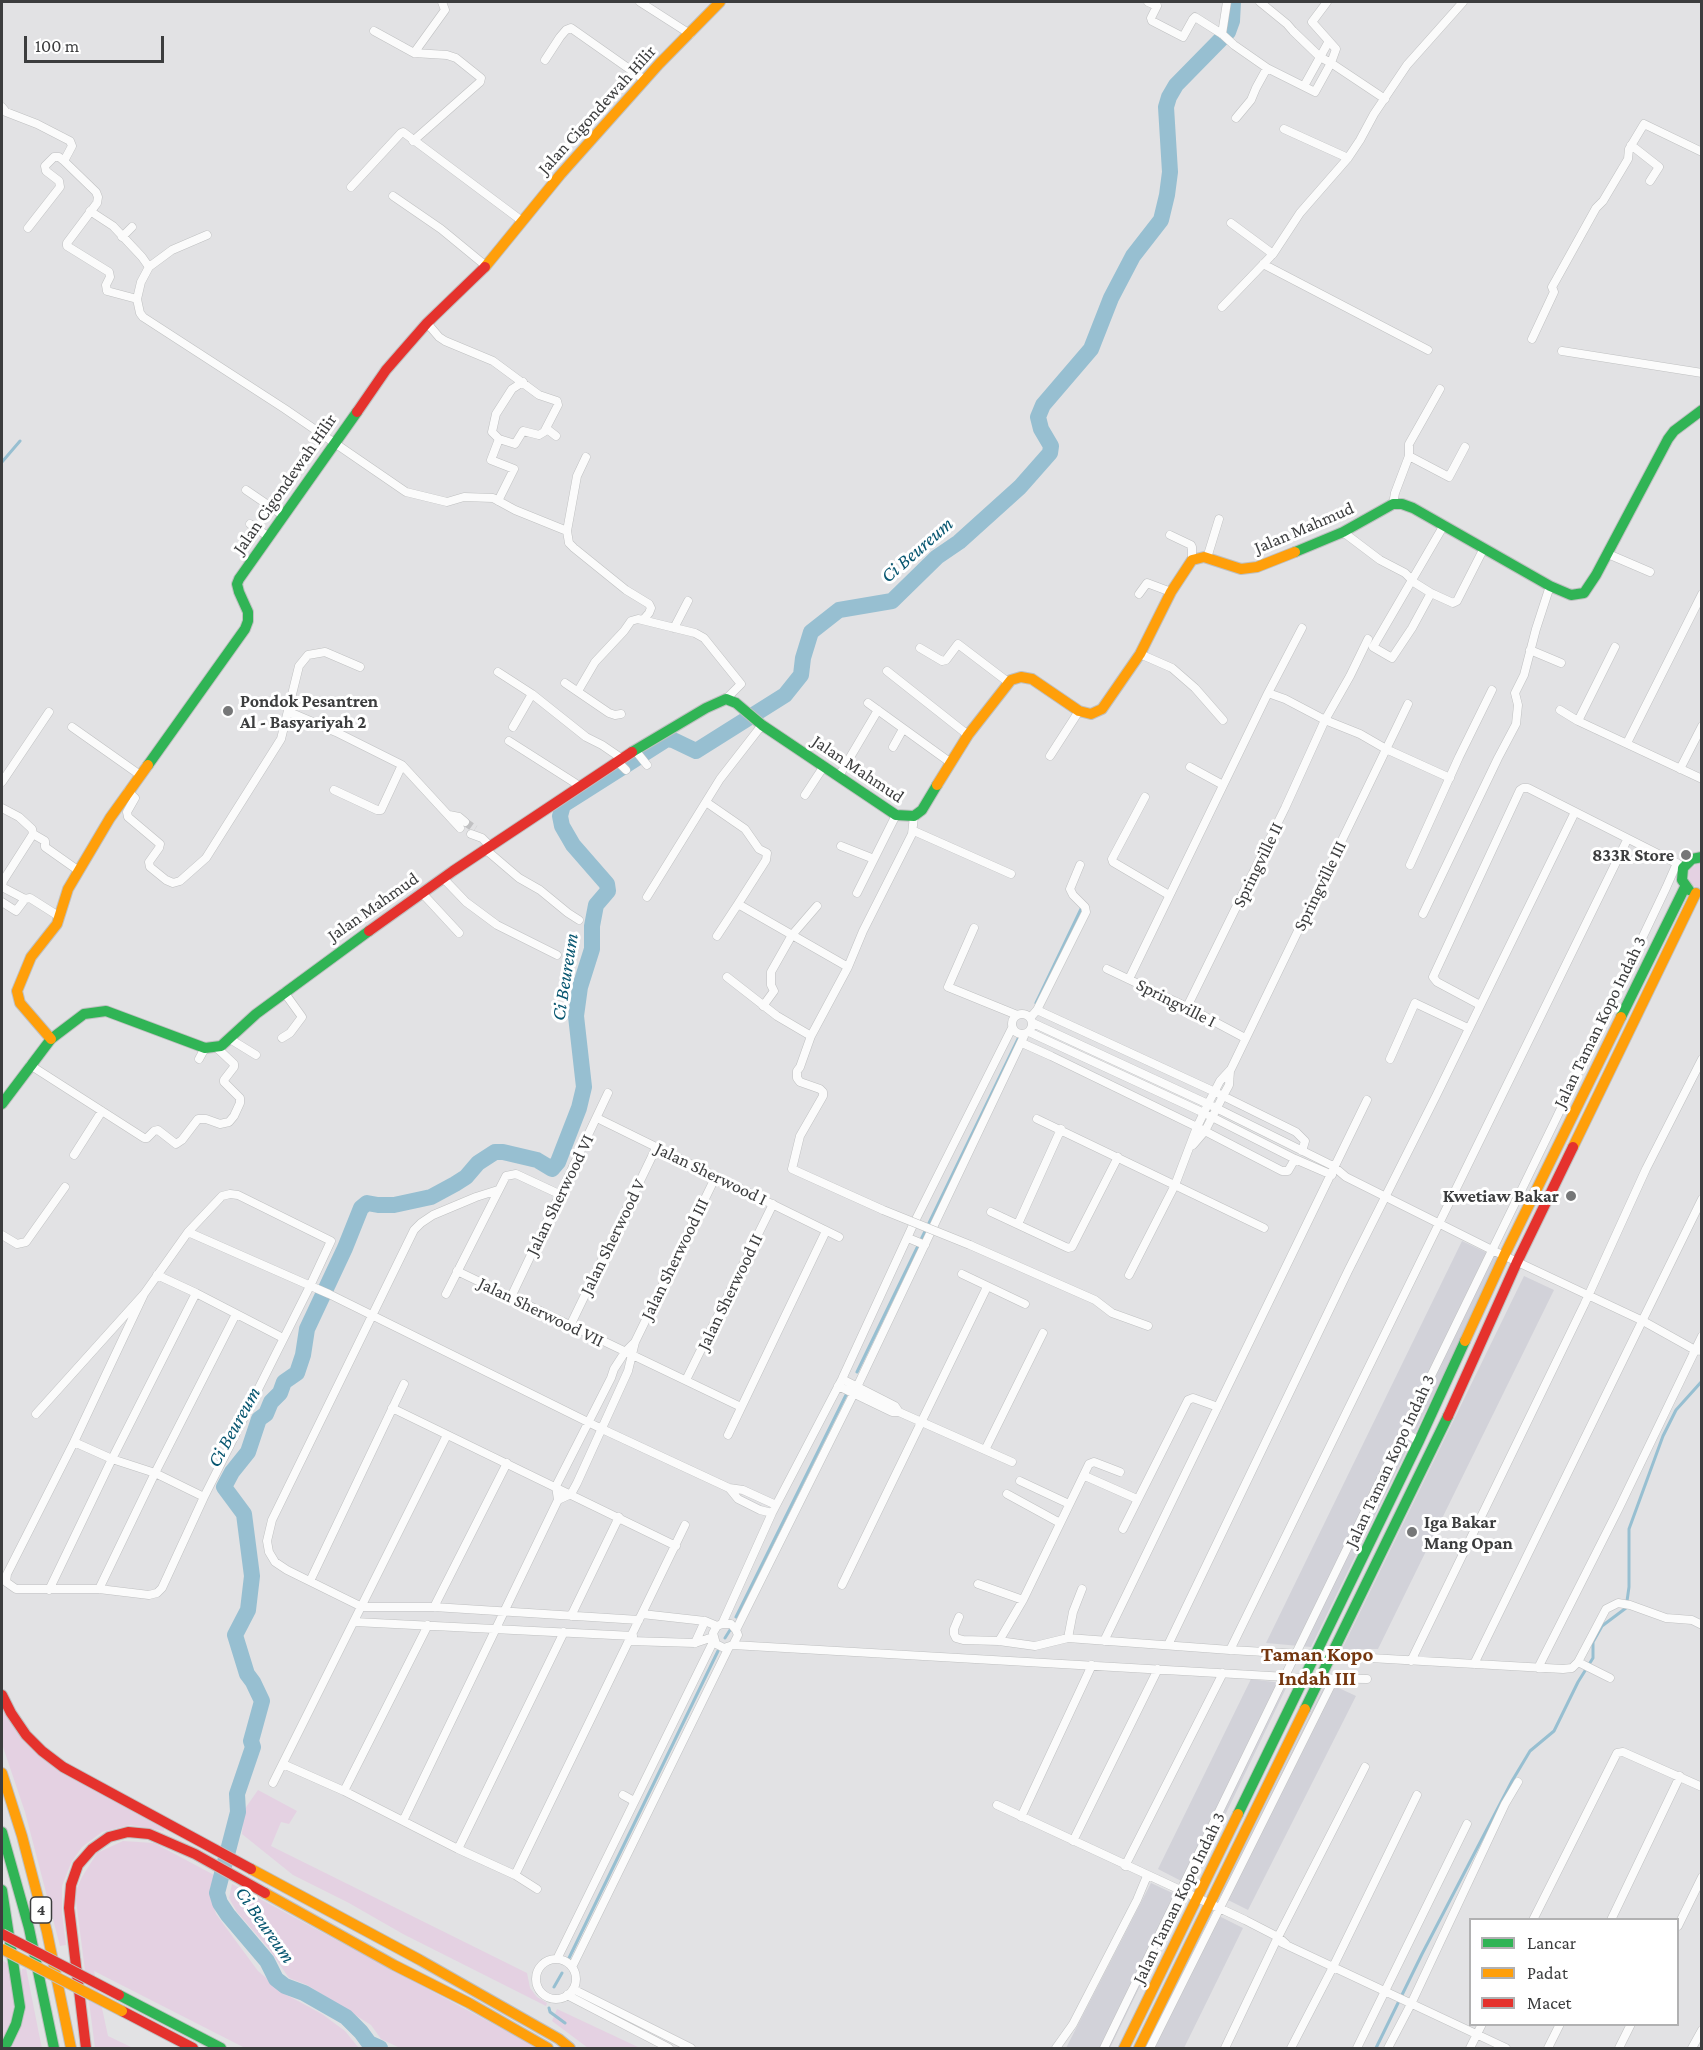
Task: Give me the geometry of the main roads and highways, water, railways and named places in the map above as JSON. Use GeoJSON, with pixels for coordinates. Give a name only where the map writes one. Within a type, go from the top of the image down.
{"type":"FeatureCollection","features":[{"type":"Feature","properties":{"kind":"main road","name":"Jalan Cigondewah Hilir"},"geometry":{"type":"LineString","coordinates":[[51,1039],[20,1003],[17,991],[31,957],[57,924],[68,890],[129,790],[245,629],[248,612],[237,584],[239,579],[386,370],[427,324],[486,266],[560,175],[645,80],[720,2]]}},
{"type":"Feature","properties":{"kind":"main road","name":"Jalan Mahmud"},"geometry":{"type":"LineString","coordinates":[[51,1039],[84,1014],[106,1011],[205,1048],[217,1048],[284,992],[443,878],[486,844],[578,787],[621,763],[641,757],[706,708],[726,699],[897,815],[914,816],[922,810],[968,735],[1008,682],[1020,677],[1032,679],[1079,711],[1091,714],[1102,709],[1140,654],[1171,592],[1192,560],[1200,557],[1241,569],[1257,567],[1343,532],[1393,504],[1409,506],[1550,586],[1571,595],[1584,593],[1608,554],[1668,439],[1674,430],[1701,410]]}},
{"type":"Feature","properties":{"kind":"main road","name":"Jalan Taman Kopo Indah 3"},"geometry":{"type":"LineString","coordinates":[[1124,2049],[1419,1441],[1504,1256],[1685,886],[1680,865],[1701,857]]}},
{"type":"Feature","properties":{"kind":"main road","name":"Jalan Taman Kopo Indah 3"},"geometry":{"type":"LineString","coordinates":[[1139,2049],[1149,2042],[1208,1905],[1451,1410],[1517,1262],[1699,894],[1685,886]]}},
{"type":"Feature","properties":{"kind":"main road"},"geometry":{"type":"LineString","coordinates":[[2,1104],[51,1039]]}},
{"type":"Feature","properties":{"kind":"main road"},"geometry":{"type":"LineString","coordinates":[[2,1695],[26,1735],[63,1767],[420,1960],[559,2040],[570,2049]]}},
{"type":"Feature","properties":{"kind":"main road","name":"4"},"geometry":{"type":"LineString","coordinates":[[2,1773],[22,1836],[47,1932],[71,2049]]}},
{"type":"Feature","properties":{"kind":"main road","name":"4"},"geometry":{"type":"LineString","coordinates":[[2,1832],[29,1928],[54,2049]]}},
{"type":"Feature","properties":{"kind":"main road"},"geometry":{"type":"LineString","coordinates":[[86,2049],[69,1908],[71,1885],[78,1865],[92,1849],[109,1837],[128,1832],[149,1834],[195,1854],[394,1965],[469,2003],[548,2049]]}},
{"type":"Feature","properties":{"kind":"main road"},"geometry":{"type":"LineString","coordinates":[[2,1890],[20,2007],[16,2024],[2,2048]]}},
{"type":"Feature","properties":{"kind":"main road"},"geometry":{"type":"LineString","coordinates":[[2,1934],[221,2049]]}},
{"type":"Feature","properties":{"kind":"main road"},"geometry":{"type":"LineString","coordinates":[[2,1949],[193,2049]]}},
{"type":"Feature","properties":{"kind":"waterway","name":"Ci Beureum"},"geometry":{"type":"LineString","coordinates":[[380,2048],[369,2043],[346,2017],[304,1993],[285,1986],[276,1979],[267,1961],[228,1915],[217,1893],[238,1812],[237,1794],[253,1747],[251,1741],[262,1701],[247,1674],[235,1635],[248,1610],[252,1576],[244,1514],[224,1487],[232,1472],[248,1452],[259,1419],[266,1414],[271,1402],[280,1393],[284,1382],[297,1373],[303,1355],[307,1329],[361,1208],[367,1203],[394,1205],[431,1197],[466,1177],[478,1163],[495,1152],[537,1160],[552,1169],[558,1162],[579,1108],[584,1087],[576,1016],[580,987],[592,949],[592,926],[596,905],[608,891],[607,884],[573,845],[562,826],[560,816],[563,805],[667,739],[696,751],[785,695],[801,675],[803,658],[811,632],[839,610],[892,601],[937,557],[959,542],[1020,487],[1050,453],[1051,446],[1041,429],[1038,417],[1043,405],[1091,349],[1111,298],[1133,256],[1161,220],[1170,172],[1166,107],[1169,97],[1176,85],[1228,32],[1232,21],[1233,2]]}},
{"type":"Feature","properties":{"kind":"waterway"},"geometry":{"type":"LineString","coordinates":[[2,462],[20,441]]}},
{"type":"Feature","properties":{"kind":"waterway"},"geometry":{"type":"LineString","coordinates":[[1036,1003],[1081,909]]}},
{"type":"Feature","properties":{"kind":"waterway"},"geometry":{"type":"LineString","coordinates":[[857,1372],[1018,1039]]}},
{"type":"Feature","properties":{"kind":"waterway"},"geometry":{"type":"LineString","coordinates":[[1376,2048],[1512,1781],[1530,1751],[1554,1731],[1578,1682],[1593,1658],[1593,1642],[1602,1626],[1626,1608],[1629,1587],[1629,1529],[1663,1436],[1676,1410],[1702,1381]]}},
{"type":"Feature","properties":{"kind":"waterway"},"geometry":{"type":"LineString","coordinates":[[736,1617],[846,1395]]}},
{"type":"Feature","properties":{"kind":"waterway"},"geometry":{"type":"LineString","coordinates":[[725,1638],[730,1630]]}},
{"type":"Feature","properties":{"kind":"waterway"},"geometry":{"type":"LineString","coordinates":[[569,1958],[718,1651]]}},
{"type":"Feature","properties":{"kind":"waterway"},"geometry":{"type":"LineString","coordinates":[[554,1987],[562,1973]]}},
{"type":"Feature","properties":{"kind":"waterway"},"geometry":{"type":"LineString","coordinates":[[549,2008],[550,2012],[565,2023]]}},
{"type":"Feature","properties":{"kind":"tunnel"},"geometry":{"type":"LineString","coordinates":[[465,822],[475,829]]}},
{"type":"Feature","properties":{"kind":"place","name":"Pondok Pesantren Al - Basyariyah 2"},"geometry":{"type":"Point","coordinates":[228,711]}},
{"type":"Feature","properties":{"kind":"place","name":"833R Store"},"geometry":{"type":"Point","coordinates":[1686,855]}},
{"type":"Feature","properties":{"kind":"place","name":"Kwetiaw Bakar"},"geometry":{"type":"Point","coordinates":[1571,1196]}},
{"type":"Feature","properties":{"kind":"place","name":"Iga Bakar Mang Opan"},"geometry":{"type":"Point","coordinates":[1412,1532]}},
{"type":"Feature","properties":{"kind":"district","name":"Taman Kopo Indah III"},"geometry":{"type":"Point","coordinates":[1317,1667]}}]}
